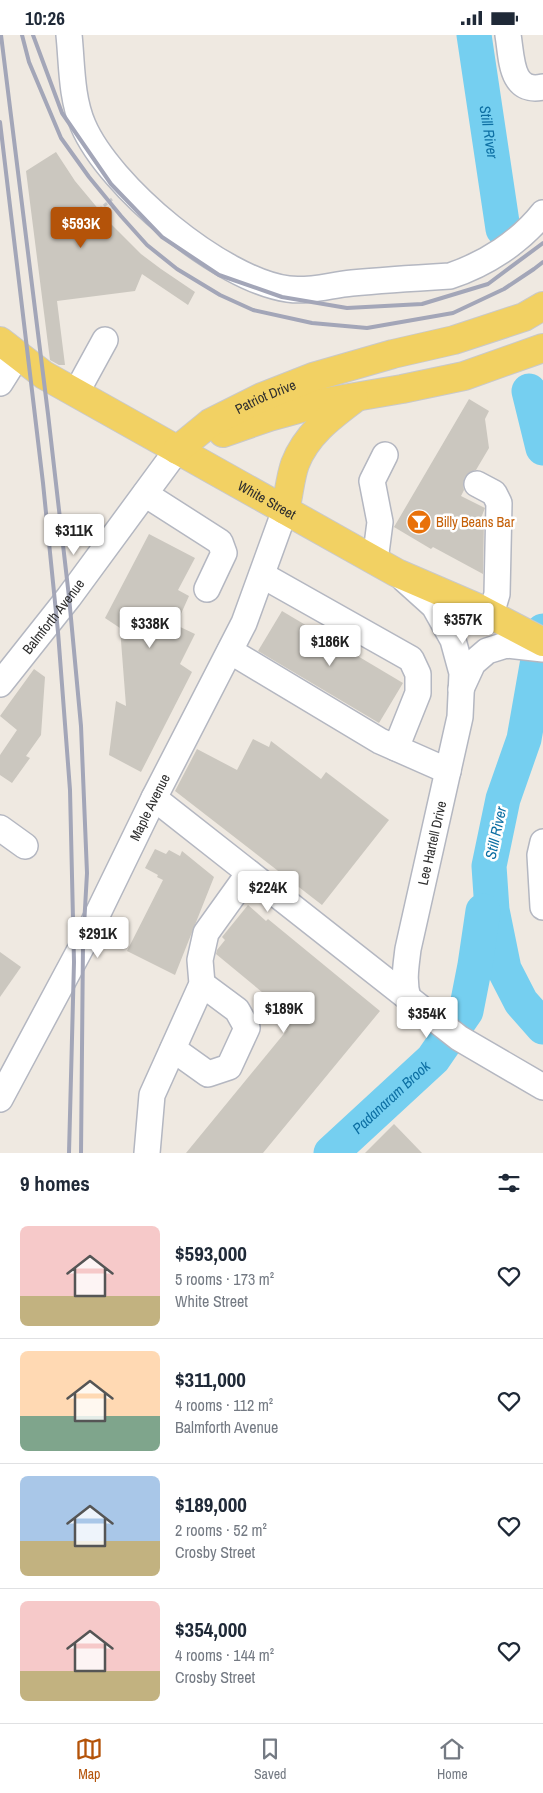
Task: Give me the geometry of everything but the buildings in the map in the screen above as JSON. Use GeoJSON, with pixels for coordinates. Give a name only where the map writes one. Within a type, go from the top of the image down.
{"type":"FeatureCollection","features":[{"type":"Feature","properties":{"kind":"main road","name":"Patriot Drive"},"geometry":{"type":"LineString","coordinates":[[177,451],[210,423],[279,390],[313,377],[454,340],[524,317],[543,306]]}},
{"type":"Feature","properties":{"kind":"main road","name":"White Street"},"geometry":{"type":"LineString","coordinates":[[8,348],[44,375],[386,567],[502,628],[543,642]]}},
{"type":"Feature","properties":{"kind":"main road","name":"Patriot Drive"},"geometry":{"type":"LineString","coordinates":[[177,451],[269,417],[320,403],[464,376],[543,348]]}},
{"type":"Feature","properties":{"kind":"main road","name":"Patriot Drive"},"geometry":{"type":"LineString","coordinates":[[285,510],[296,464],[312,435],[332,415],[357,397]]}},
{"type":"Feature","properties":{"kind":"street"},"geometry":{"type":"LineString","coordinates":[[69,35],[76,101],[83,125],[107,165],[133,193],[196,248],[255,281],[287,289],[309,290],[349,283],[450,276],[463,272],[496,254],[529,230],[543,213]]}},
{"type":"Feature","properties":{"kind":"street"},"geometry":{"type":"LineString","coordinates":[[508,35],[514,76],[523,85],[534,89],[543,87]]}},
{"type":"Feature","properties":{"kind":"street"},"geometry":{"type":"LineString","coordinates":[[76,393],[105,340]]}},
{"type":"Feature","properties":{"kind":"street"},"geometry":{"type":"LineString","coordinates":[[0,383],[8,348]]}},
{"type":"Feature","properties":{"kind":"street","name":"Balmforth Avenue"},"geometry":{"type":"LineString","coordinates":[[0,683],[69,597],[177,451]]}},
{"type":"Feature","properties":{"kind":"street"},"geometry":{"type":"LineString","coordinates":[[385,455],[372,481],[386,567]]}},
{"type":"Feature","properties":{"kind":"street"},"geometry":{"type":"LineString","coordinates":[[477,484],[494,493],[499,503],[497,594],[502,628]]}},
{"type":"Feature","properties":{"kind":"street"},"geometry":{"type":"LineString","coordinates":[[144,494],[220,543],[224,553],[207,589]]}},
{"type":"Feature","properties":{"kind":"street","name":"Maple Avenue"},"geometry":{"type":"LineString","coordinates":[[0,1099],[83,945],[154,797],[244,623],[285,510]]}},
{"type":"Feature","properties":{"kind":"street","name":"Lee Hartell Drive"},"geometry":{"type":"LineString","coordinates":[[386,567],[434,606],[453,640],[462,673],[460,717],[408,949],[405,987],[414,1003]]}},
{"type":"Feature","properties":{"kind":"street"},"geometry":{"type":"LineString","coordinates":[[262,575],[411,659],[418,674],[418,693],[396,748]]}},
{"type":"Feature","properties":{"kind":"street","name":"Lee Hartell Drive"},"geometry":{"type":"LineString","coordinates":[[461,689],[473,663],[487,651],[502,628],[543,649]]}},
{"type":"Feature","properties":{"kind":"street"},"geometry":{"type":"LineString","coordinates":[[230,651],[380,741],[448,771]]}},
{"type":"Feature","properties":{"kind":"street"},"geometry":{"type":"LineString","coordinates":[[154,797],[459,1039],[543,1087]]}},
{"type":"Feature","properties":{"kind":"street"},"geometry":{"type":"LineString","coordinates":[[0,828],[25,846]]}},
{"type":"Feature","properties":{"kind":"street"},"geometry":{"type":"LineString","coordinates":[[543,842],[540,855],[543,907]]}},
{"type":"Feature","properties":{"kind":"street"},"geometry":{"type":"LineString","coordinates":[[147,1153],[152,1095],[202,983],[200,960],[206,933],[249,873]]}},
{"type":"Feature","properties":{"kind":"street"},"geometry":{"type":"LineString","coordinates":[[173,1049],[208,1075],[229,1067],[247,1028],[237,1010],[202,983]]}},
{"type":"Feature","properties":{"kind":"waterway","name":"Still River"},"geometry":{"type":"LineString","coordinates":[[474,35],[503,229]]}},
{"type":"Feature","properties":{"kind":"waterway","name":"Still River"},"geometry":{"type":"LineString","coordinates":[[529,391],[543,448]]}},
{"type":"Feature","properties":{"kind":"waterway","name":"Still River"},"geometry":{"type":"LineString","coordinates":[[543,631],[524,739],[503,799],[489,866],[492,910],[504,969],[521,1002],[543,1027]]}},
{"type":"Feature","properties":{"kind":"waterway","name":"Padanaram Brook"},"geometry":{"type":"LineString","coordinates":[[331,1153],[433,1059],[466,1011],[483,911]]}},
{"type":"Feature","properties":{"kind":"railway"},"geometry":{"type":"LineString","coordinates":[[1,35],[48,414],[69,597],[81,726],[87,873],[83,944],[81,1153]]}},
{"type":"Feature","properties":{"kind":"railway"},"geometry":{"type":"LineString","coordinates":[[22,35],[29,62],[61,138],[89,177],[121,216],[147,245],[177,269],[220,295],[253,310],[312,323],[367,328],[453,313],[504,289],[543,262]]}},
{"type":"Feature","properties":{"kind":"railway"},"geometry":{"type":"LineString","coordinates":[[33,35],[62,113],[111,184],[162,237],[219,275],[282,297],[347,308],[422,304],[488,284],[543,243]]}},
{"type":"Feature","properties":{"kind":"railway"},"geometry":{"type":"LineString","coordinates":[[0,122],[43,483],[58,632],[70,790],[74,962],[69,1153]]}},
{"type":"Feature","properties":{"kind":"place","name":"Billy Beans Bar"},"geometry":{"type":"Point","coordinates":[419,522]}}]}
